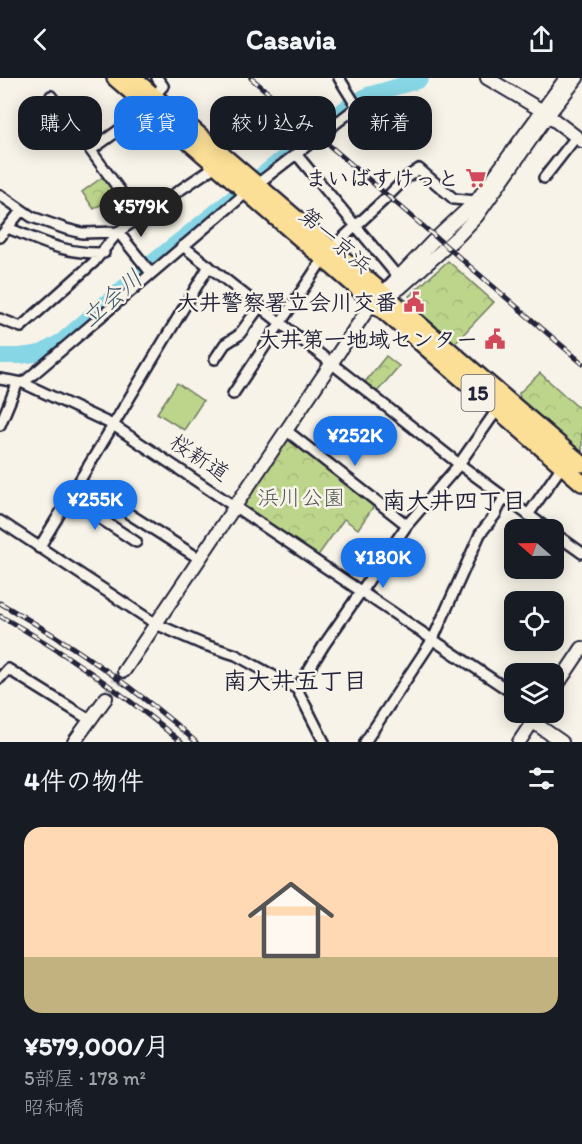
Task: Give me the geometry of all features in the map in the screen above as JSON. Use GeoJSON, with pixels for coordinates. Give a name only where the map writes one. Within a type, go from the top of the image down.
{"type":"FeatureCollection","features":[{"type":"Feature","properties":{"kind":"highway","name":"第一京浜"},"geometry":{"type":"LineString","coordinates":[[115,78],[143,96]]}},
{"type":"Feature","properties":{"kind":"highway","name":"第一京浜"},"geometry":{"type":"LineString","coordinates":[[133,78],[147,96]]}},
{"type":"Feature","properties":{"kind":"highway","name":"第一京浜"},"geometry":{"type":"LineString","coordinates":[[198,142],[327,254],[382,297],[502,404],[562,466],[582,483]]}},
{"type":"Feature","properties":{"kind":"highway","name":"第一京浜"},"geometry":{"type":"LineString","coordinates":[[198,147],[216,165],[248,185]]}},
{"type":"Feature","properties":{"kind":"highway","name":"第一京浜"},"geometry":{"type":"LineString","coordinates":[[502,404],[582,464]]}},
{"type":"Feature","properties":{"kind":"street"},"geometry":{"type":"LineString","coordinates":[[156,96],[163,86],[157,78]]}},
{"type":"Feature","properties":{"kind":"street"},"geometry":{"type":"LineString","coordinates":[[487,78],[544,113],[579,139],[544,178]]}},
{"type":"Feature","properties":{"kind":"street"},"geometry":{"type":"LineString","coordinates":[[382,297],[451,242],[477,216],[566,78]]}},
{"type":"Feature","properties":{"kind":"street"},"geometry":{"type":"LineString","coordinates":[[124,671],[331,363],[398,277],[476,201],[544,113],[577,78]]}},
{"type":"Feature","properties":{"kind":"street"},"geometry":{"type":"LineString","coordinates":[[0,425],[20,383],[150,271],[183,246],[248,185],[297,154],[357,107],[342,82]]}},
{"type":"Feature","properties":{"kind":"street"},"geometry":{"type":"LineString","coordinates":[[102,141],[114,132]]}},
{"type":"Feature","properties":{"kind":"street"},"geometry":{"type":"LineString","coordinates":[[91,150],[129,203]]}},
{"type":"Feature","properties":{"kind":"street"},"geometry":{"type":"LineString","coordinates":[[297,154],[398,277]]}},
{"type":"Feature","properties":{"kind":"street"},"geometry":{"type":"LineString","coordinates":[[0,319],[21,327],[104,253],[118,232],[216,165]]}},
{"type":"Feature","properties":{"kind":"street"},"geometry":{"type":"LineString","coordinates":[[233,394],[327,254],[407,177],[419,168],[454,199],[476,201]]}},
{"type":"Feature","properties":{"kind":"street"},"geometry":{"type":"LineString","coordinates":[[0,195],[32,217],[82,234],[118,232]]}},
{"type":"Feature","properties":{"kind":"street"},"geometry":{"type":"LineString","coordinates":[[0,237],[21,211]]}},
{"type":"Feature","properties":{"kind":"street"},"geometry":{"type":"LineString","coordinates":[[8,228],[60,250],[87,254],[104,253]]}},
{"type":"Feature","properties":{"kind":"street"},"geometry":{"type":"LineString","coordinates":[[118,232],[150,271]]}},
{"type":"Feature","properties":{"kind":"street"},"geometry":{"type":"LineString","coordinates":[[183,246],[459,464],[534,519]]}},
{"type":"Feature","properties":{"kind":"street"},"geometry":{"type":"LineString","coordinates":[[39,548],[209,266]]}},
{"type":"Feature","properties":{"kind":"street"},"geometry":{"type":"LineString","coordinates":[[215,358],[225,344],[239,335],[260,306]]}},
{"type":"Feature","properties":{"kind":"street","name":"桜新道"},"geometry":{"type":"LineString","coordinates":[[0,379],[20,383],[113,425],[504,687]]}},
{"type":"Feature","properties":{"kind":"street"},"geometry":{"type":"LineString","coordinates":[[297,689],[324,645],[407,525],[459,464],[502,404]]}},
{"type":"Feature","properties":{"kind":"street"},"geometry":{"type":"LineString","coordinates":[[287,431],[407,525]]}},
{"type":"Feature","properties":{"kind":"street"},"geometry":{"type":"LineString","coordinates":[[528,515],[562,466]]}},
{"type":"Feature","properties":{"kind":"street"},"geometry":{"type":"LineString","coordinates":[[79,482],[200,559]]}},
{"type":"Feature","properties":{"kind":"street"},"geometry":{"type":"LineString","coordinates":[[364,742],[433,639],[480,534],[495,515],[504,497]]}},
{"type":"Feature","properties":{"kind":"street"},"geometry":{"type":"LineString","coordinates":[[69,498],[136,542]]}},
{"type":"Feature","properties":{"kind":"street"},"geometry":{"type":"LineString","coordinates":[[0,521],[156,624],[202,644],[236,655],[297,689],[324,742]]}},
{"type":"Feature","properties":{"kind":"street"},"geometry":{"type":"LineString","coordinates":[[564,540],[582,553]]}},
{"type":"Feature","properties":{"kind":"street"},"geometry":{"type":"LineString","coordinates":[[564,675],[582,648]]}},
{"type":"Feature","properties":{"kind":"street"},"geometry":{"type":"LineString","coordinates":[[0,678],[4,667],[90,720]]}},
{"type":"Feature","properties":{"kind":"street"},"geometry":{"type":"LineString","coordinates":[[74,742],[106,698]]}},
{"type":"Feature","properties":{"kind":"street"},"geometry":{"type":"LineString","coordinates":[[519,742],[532,723]]}},
{"type":"Feature","properties":{"kind":"street"},"geometry":{"type":"LineString","coordinates":[[542,723],[562,742]]}},
{"type":"Feature","properties":{"kind":"green space"},"geometry":{"type":"Polygon","coordinates":[[[104,176],[117,194],[94,209],[82,192],[104,176]]]}},
{"type":"Feature","properties":{"kind":"green space"},"geometry":{"type":"Polygon","coordinates":[[[448,261],[494,302],[455,343],[418,311],[421,306],[409,296],[448,261]]]}},
{"type":"Feature","properties":{"kind":"green space"},"geometry":{"type":"Polygon","coordinates":[[[386,356],[399,366],[377,392],[365,382],[386,356]]]}},
{"type":"Feature","properties":{"kind":"green space"},"geometry":{"type":"Polygon","coordinates":[[[540,373],[582,411],[582,453],[520,399],[519,393],[540,373]]]}},
{"type":"Feature","properties":{"kind":"green space"},"geometry":{"type":"Polygon","coordinates":[[[177,383],[203,401],[184,430],[157,413],[177,383]]]}},
{"type":"Feature","properties":{"kind":"green space","name":"浜川公園"},"geometry":{"type":"Polygon","coordinates":[[[288,435],[374,506],[358,529],[344,519],[317,557],[242,505],[288,435]]]}},
{"type":"Feature","properties":{"kind":"waterway","name":"立会川"},"geometry":{"type":"LineString","coordinates":[[0,356],[35,354],[62,341],[154,261],[347,107],[368,95],[421,78]]}},
{"type":"Feature","properties":{"kind":"tunnel"},"geometry":{"type":"LineString","coordinates":[[106,698],[124,671]]}},
{"type":"Feature","properties":{"kind":"railway"},"geometry":{"type":"LineString","coordinates":[[251,78],[582,363]]}},
{"type":"Feature","properties":{"kind":"railway"},"geometry":{"type":"LineString","coordinates":[[0,603],[102,667],[196,742]]}},
{"type":"Feature","properties":{"kind":"railway"},"geometry":{"type":"LineString","coordinates":[[0,616],[94,674],[181,742]]}},
{"type":"Feature","properties":{"kind":"place","name":"まいばすけっと"},"geometry":{"type":"Point","coordinates":[476,178]}},
{"type":"Feature","properties":{"kind":"place","name":"大井警察署立会川交番"},"geometry":{"type":"Point","coordinates":[414,302]}},
{"type":"Feature","properties":{"kind":"place","name":"大井第一地域センター"},"geometry":{"type":"Point","coordinates":[495,339]}},
{"type":"Feature","properties":{"kind":"district","name":"南大井四丁目"},"geometry":{"type":"Point","coordinates":[454,501]}},
{"type":"Feature","properties":{"kind":"district","name":"南大井五丁目"},"geometry":{"type":"Point","coordinates":[295,681]}}]}
